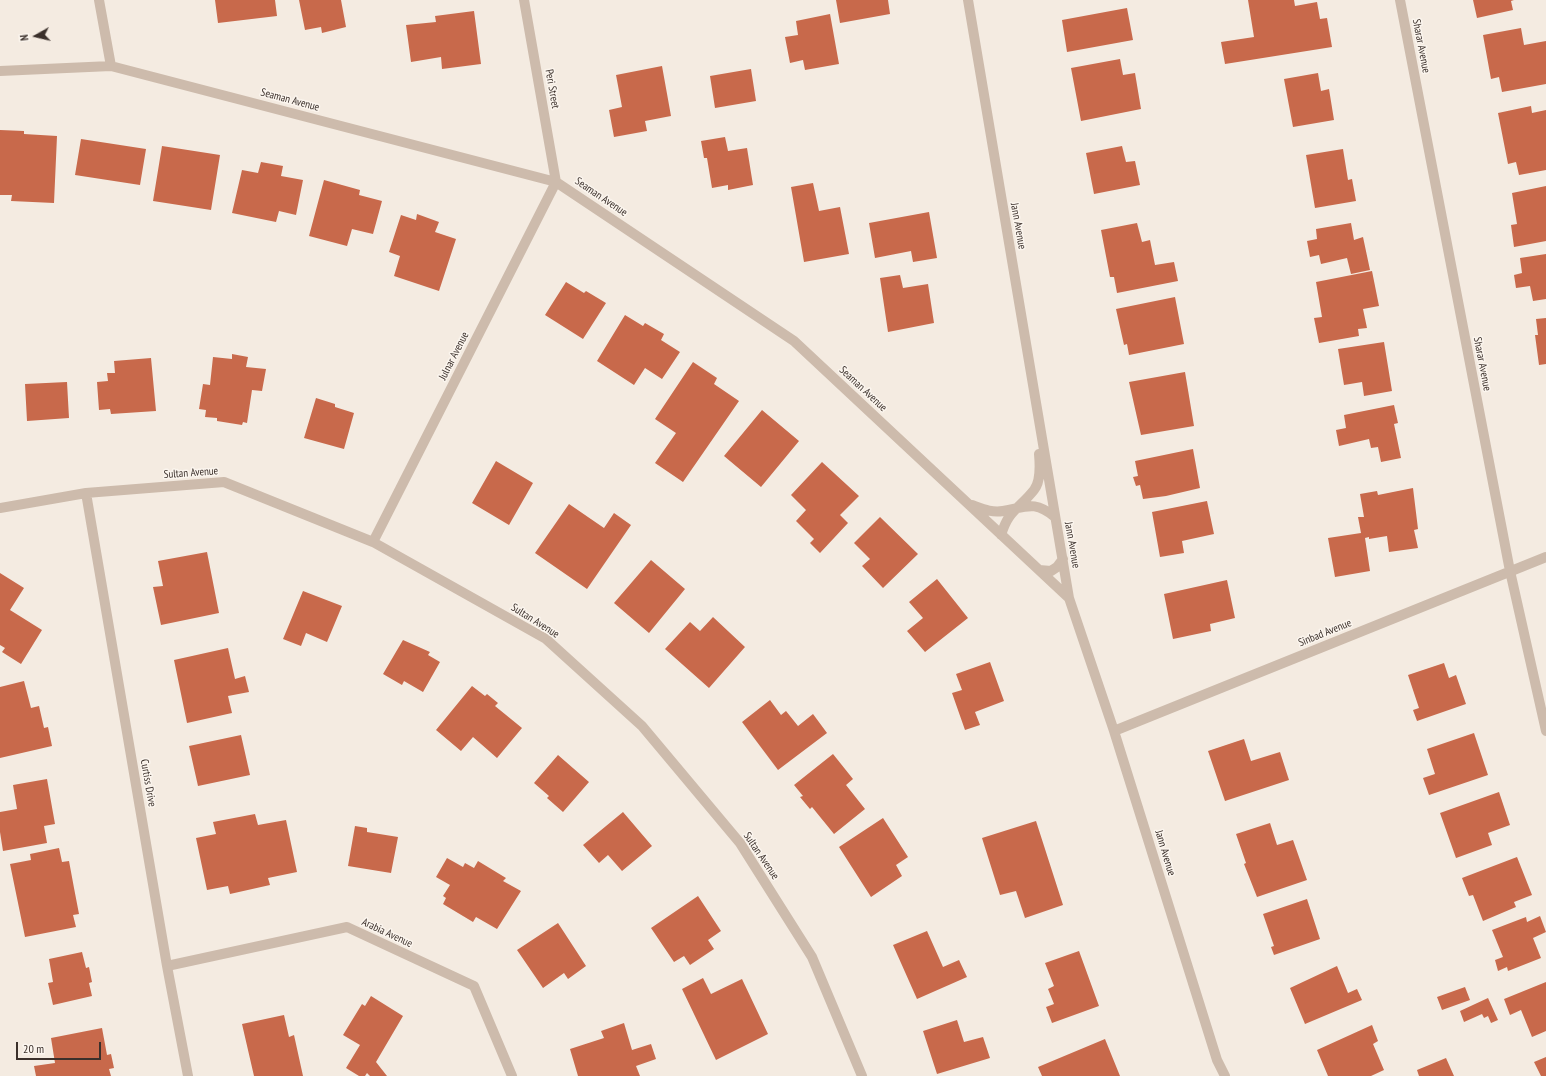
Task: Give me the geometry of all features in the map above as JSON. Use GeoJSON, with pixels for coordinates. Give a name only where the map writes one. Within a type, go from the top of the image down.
{"type":"FeatureCollection","features":[{"type":"Feature","properties":{"kind":"street"},"geometry":{"type":"LineString","coordinates":[[99,0],[111,66]]}},
{"type":"Feature","properties":{"kind":"street","name":"Peri Street"},"geometry":{"type":"LineString","coordinates":[[524,0],[556,182]]}},
{"type":"Feature","properties":{"kind":"street","name":"Jann Avenue"},"geometry":{"type":"LineString","coordinates":[[968,0],[1069,598],[1114,731],[1217,1060],[1225,1076]]}},
{"type":"Feature","properties":{"kind":"street","name":"Sharar Avenue"},"geometry":{"type":"LineString","coordinates":[[1400,0],[1510,571],[1546,731]]}},
{"type":"Feature","properties":{"kind":"street","name":"Seaman Avenue"},"geometry":{"type":"LineString","coordinates":[[0,71],[111,66],[556,182],[794,341],[1069,598]]}},
{"type":"Feature","properties":{"kind":"street","name":"Julnar Avenue"},"geometry":{"type":"LineString","coordinates":[[373,542],[556,182]]}},
{"type":"Feature","properties":{"kind":"street"},"geometry":{"type":"LineString","coordinates":[[1001,535],[1008,518],[1015,507],[1034,490],[1038,480],[1040,464],[1036,402]]}},
{"type":"Feature","properties":{"kind":"street","name":"Sultan Avenue"},"geometry":{"type":"LineString","coordinates":[[0,508],[86,493],[224,482],[373,542],[546,639],[642,726],[740,843],[812,957],[862,1076]]}},
{"type":"Feature","properties":{"kind":"street","name":"Curtiss Drive"},"geometry":{"type":"LineString","coordinates":[[86,493],[167,966],[188,1076]]}},
{"type":"Feature","properties":{"kind":"street"},"geometry":{"type":"LineString","coordinates":[[969,504],[989,511],[1002,511],[1028,505],[1037,506],[1046,510],[1055,517]]}},
{"type":"Feature","properties":{"kind":"street","name":"Sinbad Avenue"},"geometry":{"type":"LineString","coordinates":[[1114,731],[1546,557]]}},
{"type":"Feature","properties":{"kind":"street"},"geometry":{"type":"LineString","coordinates":[[1039,570],[1051,571],[1058,567],[1063,559]]}},
{"type":"Feature","properties":{"kind":"street","name":"Arabia Avenue"},"geometry":{"type":"LineString","coordinates":[[167,966],[347,927],[474,986],[512,1076]]}},
{"type":"Feature","properties":{"kind":"building"},"geometry":{"type":"Polygon","coordinates":[[[215,0],[275,0],[277,16],[218,23],[215,0]]]}},
{"type":"Feature","properties":{"kind":"building"},"geometry":{"type":"Polygon","coordinates":[[[299,0],[341,0],[346,27],[322,33],[321,27],[305,30],[299,0]]]}},
{"type":"Feature","properties":{"kind":"building"},"geometry":{"type":"Polygon","coordinates":[[[836,0],[888,0],[890,14],[840,23],[836,0]]]}},
{"type":"Feature","properties":{"kind":"building"},"geometry":{"type":"Polygon","coordinates":[[[1248,0],[1294,0],[1295,6],[1317,2],[1320,19],[1327,18],[1332,47],[1225,64],[1221,42],[1254,37],[1248,0]]]}},
{"type":"Feature","properties":{"kind":"building"},"geometry":{"type":"Polygon","coordinates":[[[1473,0],[1514,0],[1511,1],[1513,10],[1477,18],[1473,0]]]}},
{"type":"Feature","properties":{"kind":"building"},"geometry":{"type":"Polygon","coordinates":[[[1127,8],[1133,40],[1067,52],[1062,20],[1127,8]]]}},
{"type":"Feature","properties":{"kind":"building"},"geometry":{"type":"Polygon","coordinates":[[[474,11],[481,64],[442,69],[441,57],[411,62],[406,25],[436,22],[435,16],[474,11]]]}},
{"type":"Feature","properties":{"kind":"building"},"geometry":{"type":"Polygon","coordinates":[[[830,14],[839,64],[805,70],[803,60],[790,63],[785,37],[798,35],[796,21],[830,14]]]}},
{"type":"Feature","properties":{"kind":"building"},"geometry":{"type":"Polygon","coordinates":[[[1521,28],[1524,45],[1546,41],[1546,84],[1502,92],[1499,77],[1491,79],[1483,35],[1521,28]]]}},
{"type":"Feature","properties":{"kind":"building"},"geometry":{"type":"Polygon","coordinates":[[[1120,59],[1123,75],[1135,73],[1141,109],[1081,121],[1071,68],[1120,59]]]}},
{"type":"Feature","properties":{"kind":"building"},"geometry":{"type":"Polygon","coordinates":[[[662,66],[671,116],[645,121],[647,131],[614,137],[609,110],[622,107],[616,75],[662,66]]]}},
{"type":"Feature","properties":{"kind":"building"},"geometry":{"type":"Polygon","coordinates":[[[751,69],[756,101],[715,108],[710,76],[751,69]]]}},
{"type":"Feature","properties":{"kind":"building"},"geometry":{"type":"Polygon","coordinates":[[[1318,73],[1321,91],[1329,89],[1334,120],[1293,127],[1284,79],[1318,73]]]}},
{"type":"Feature","properties":{"kind":"building"},"geometry":{"type":"Polygon","coordinates":[[[1531,106],[1532,113],[1546,110],[1546,170],[1519,175],[1516,162],[1508,164],[1498,113],[1531,106]]]}},
{"type":"Feature","properties":{"kind":"building"},"geometry":{"type":"Polygon","coordinates":[[[0,130],[24,131],[24,134],[57,136],[54,203],[11,201],[12,195],[0,195],[0,130]]]}},
{"type":"Feature","properties":{"kind":"building"},"geometry":{"type":"Polygon","coordinates":[[[725,137],[728,151],[747,148],[753,185],[728,190],[728,185],[712,188],[707,158],[704,158],[701,141],[725,137]]]}},
{"type":"Feature","properties":{"kind":"building"},"geometry":{"type":"Polygon","coordinates":[[[81,139],[146,149],[140,185],[75,175],[81,139]]]}},
{"type":"Feature","properties":{"kind":"building"},"geometry":{"type":"Polygon","coordinates":[[[162,146],[220,155],[211,210],[153,201],[162,146]]]}},
{"type":"Feature","properties":{"kind":"building"},"geometry":{"type":"Polygon","coordinates":[[[1122,146],[1126,162],[1135,161],[1140,185],[1094,194],[1086,153],[1122,146]]]}},
{"type":"Feature","properties":{"kind":"building"},"geometry":{"type":"Polygon","coordinates":[[[1343,149],[1348,180],[1352,179],[1356,201],[1315,208],[1306,155],[1343,149]]]}},
{"type":"Feature","properties":{"kind":"building"},"geometry":{"type":"Polygon","coordinates":[[[261,162],[283,166],[281,176],[303,180],[296,215],[279,211],[276,222],[232,213],[242,170],[258,173],[261,162]]]}},
{"type":"Feature","properties":{"kind":"building"},"geometry":{"type":"Polygon","coordinates":[[[324,180],[360,190],[359,195],[382,201],[373,234],[352,229],[347,246],[309,236],[324,180]]]}},
{"type":"Feature","properties":{"kind":"building"},"geometry":{"type":"Polygon","coordinates":[[[813,183],[819,211],[840,207],[849,254],[804,262],[791,187],[813,183]]]}},
{"type":"Feature","properties":{"kind":"building"},"geometry":{"type":"Polygon","coordinates":[[[1546,186],[1546,241],[1514,247],[1511,225],[1517,224],[1512,193],[1546,186]]]}},
{"type":"Feature","properties":{"kind":"building"},"geometry":{"type":"Polygon","coordinates":[[[929,212],[937,258],[913,262],[911,251],[875,258],[869,223],[929,212]]]}},
{"type":"Feature","properties":{"kind":"building"},"geometry":{"type":"Polygon","coordinates":[[[417,214],[439,222],[435,232],[456,239],[439,291],[394,276],[400,256],[389,252],[401,215],[416,220],[417,214]]]}},
{"type":"Feature","properties":{"kind":"building"},"geometry":{"type":"Polygon","coordinates":[[[1137,223],[1142,242],[1150,240],[1155,265],[1174,262],[1178,281],[1117,293],[1114,277],[1110,277],[1101,230],[1137,223]]]}},
{"type":"Feature","properties":{"kind":"building"},"geometry":{"type":"Polygon","coordinates":[[[1351,223],[1354,240],[1363,237],[1370,270],[1351,274],[1347,258],[1321,264],[1319,255],[1310,257],[1307,241],[1317,239],[1316,229],[1351,223]]]}},
{"type":"Feature","properties":{"kind":"building"},"geometry":{"type":"Polygon","coordinates":[[[1546,254],[1546,299],[1533,301],[1530,286],[1516,288],[1514,275],[1522,273],[1520,258],[1546,254]]]}},
{"type":"Feature","properties":{"kind":"building"},"geometry":{"type":"Polygon","coordinates":[[[1372,271],[1379,306],[1363,309],[1367,328],[1358,329],[1359,336],[1319,343],[1314,318],[1322,317],[1316,282],[1372,271]]]}},
{"type":"Feature","properties":{"kind":"building"},"geometry":{"type":"Polygon","coordinates":[[[900,275],[903,288],[928,284],[934,323],[888,332],[880,278],[900,275]]]}},
{"type":"Feature","properties":{"kind":"building"},"geometry":{"type":"Polygon","coordinates":[[[566,282],[584,293],[586,291],[606,303],[583,339],[545,315],[566,282]]]}},
{"type":"Feature","properties":{"kind":"building"},"geometry":{"type":"Polygon","coordinates":[[[1175,297],[1184,344],[1129,355],[1127,344],[1124,345],[1116,309],[1175,297]]]}},
{"type":"Feature","properties":{"kind":"building"},"geometry":{"type":"Polygon","coordinates":[[[625,315],[643,326],[645,323],[664,334],[661,340],[680,352],[662,379],[645,368],[634,385],[597,361],[625,315]]]}},
{"type":"Feature","properties":{"kind":"building"},"geometry":{"type":"Polygon","coordinates":[[[1546,318],[1546,364],[1539,365],[1535,335],[1538,335],[1536,319],[1546,318]]]}},
{"type":"Feature","properties":{"kind":"building"},"geometry":{"type":"Polygon","coordinates":[[[1384,342],[1392,391],[1364,396],[1362,382],[1344,385],[1338,349],[1384,342]]]}},
{"type":"Feature","properties":{"kind":"building"},"geometry":{"type":"Polygon","coordinates":[[[232,354],[248,357],[246,367],[266,369],[262,391],[252,390],[247,423],[243,422],[242,425],[217,421],[217,418],[205,417],[206,410],[199,409],[203,384],[210,385],[213,357],[232,359],[232,354]]]}},
{"type":"Feature","properties":{"kind":"building"},"geometry":{"type":"Polygon","coordinates":[[[151,358],[156,411],[111,414],[110,409],[99,410],[97,382],[108,381],[107,373],[115,373],[114,361],[151,358]]]}},
{"type":"Feature","properties":{"kind":"building"},"geometry":{"type":"Polygon","coordinates":[[[693,362],[717,378],[714,384],[739,401],[683,482],[655,463],[676,433],[655,419],[693,362]]]}},
{"type":"Feature","properties":{"kind":"building"},"geometry":{"type":"Polygon","coordinates":[[[1185,372],[1194,426],[1141,435],[1129,382],[1185,372]]]}},
{"type":"Feature","properties":{"kind":"building"},"geometry":{"type":"Polygon","coordinates":[[[67,382],[69,418],[27,421],[25,384],[67,382]]]}},
{"type":"Feature","properties":{"kind":"building"},"geometry":{"type":"Polygon","coordinates":[[[316,398],[335,404],[335,407],[354,413],[344,449],[304,438],[316,398]]]}},
{"type":"Feature","properties":{"kind":"building"},"geometry":{"type":"Polygon","coordinates":[[[1394,405],[1398,423],[1394,424],[1401,458],[1381,462],[1378,447],[1371,448],[1369,439],[1339,446],[1336,430],[1346,428],[1344,415],[1394,405]]]}},
{"type":"Feature","properties":{"kind":"building"},"geometry":{"type":"Polygon","coordinates":[[[762,410],[799,441],[761,487],[724,456],[762,410]]]}},
{"type":"Feature","properties":{"kind":"building"},"geometry":{"type":"Polygon","coordinates":[[[1193,449],[1200,488],[1166,496],[1143,499],[1140,485],[1136,486],[1133,477],[1138,476],[1135,461],[1193,449]]]}},
{"type":"Feature","properties":{"kind":"building"},"geometry":{"type":"Polygon","coordinates":[[[496,461],[533,483],[509,525],[472,503],[496,461]]]}},
{"type":"Feature","properties":{"kind":"building"},"geometry":{"type":"Polygon","coordinates":[[[822,462],[859,496],[840,515],[848,523],[820,553],[810,543],[814,539],[796,521],[806,510],[791,495],[822,462]]]}},
{"type":"Feature","properties":{"kind":"building"},"geometry":{"type":"Polygon","coordinates":[[[1413,488],[1418,529],[1414,530],[1418,548],[1389,552],[1387,536],[1369,539],[1369,537],[1365,538],[1370,571],[1335,577],[1328,538],[1361,533],[1358,517],[1364,517],[1360,494],[1377,491],[1378,495],[1413,488]]]}},
{"type":"Feature","properties":{"kind":"building"},"geometry":{"type":"Polygon","coordinates":[[[1207,501],[1214,534],[1182,541],[1184,553],[1160,557],[1152,512],[1207,501]]]}},
{"type":"Feature","properties":{"kind":"building"},"geometry":{"type":"Polygon","coordinates":[[[569,504],[604,528],[614,513],[631,525],[587,589],[535,553],[569,504]]]}},
{"type":"Feature","properties":{"kind":"building"},"geometry":{"type":"Polygon","coordinates":[[[880,517],[918,554],[883,588],[862,566],[870,559],[854,543],[880,517]]]}},
{"type":"Feature","properties":{"kind":"building"},"geometry":{"type":"Polygon","coordinates":[[[207,552],[219,613],[161,625],[153,587],[163,586],[158,561],[207,552]]]}},
{"type":"Feature","properties":{"kind":"building"},"geometry":{"type":"Polygon","coordinates":[[[651,560],[685,589],[649,633],[614,603],[651,560]]]}},
{"type":"Feature","properties":{"kind":"building"},"geometry":{"type":"Polygon","coordinates":[[[0,573],[24,588],[10,610],[42,630],[21,664],[2,652],[5,648],[0,645],[0,573]]]}},
{"type":"Feature","properties":{"kind":"building"},"geometry":{"type":"Polygon","coordinates":[[[937,579],[968,618],[925,652],[907,631],[923,618],[909,602],[937,579]]]}},
{"type":"Feature","properties":{"kind":"building"},"geometry":{"type":"Polygon","coordinates":[[[1227,580],[1235,618],[1210,624],[1211,631],[1173,639],[1164,594],[1227,580]]]}},
{"type":"Feature","properties":{"kind":"building"},"geometry":{"type":"Polygon","coordinates":[[[303,591],[342,606],[327,642],[306,633],[301,646],[283,639],[303,591]]]}},
{"type":"Feature","properties":{"kind":"building"},"geometry":{"type":"Polygon","coordinates":[[[713,617],[745,647],[709,688],[665,649],[690,622],[700,631],[713,617]]]}},
{"type":"Feature","properties":{"kind":"building"},"geometry":{"type":"Polygon","coordinates":[[[403,640],[430,652],[428,655],[440,662],[423,692],[404,681],[402,685],[383,674],[403,640]]]}},
{"type":"Feature","properties":{"kind":"building"},"geometry":{"type":"Polygon","coordinates":[[[228,648],[235,679],[245,676],[249,692],[228,696],[232,713],[187,723],[174,660],[228,648]]]}},
{"type":"Feature","properties":{"kind":"building"},"geometry":{"type":"Polygon","coordinates":[[[990,662],[1004,701],[975,712],[980,725],[965,730],[952,693],[962,690],[956,674],[990,662]]]}},
{"type":"Feature","properties":{"kind":"building"},"geometry":{"type":"Polygon","coordinates":[[[1444,663],[1449,678],[1456,675],[1466,704],[1417,721],[1413,710],[1419,708],[1408,675],[1444,663]]]}},
{"type":"Feature","properties":{"kind":"building"},"geometry":{"type":"Polygon","coordinates":[[[24,681],[31,708],[39,706],[44,728],[48,727],[52,746],[0,758],[0,687],[24,681]]]}},
{"type":"Feature","properties":{"kind":"building"},"geometry":{"type":"Polygon","coordinates":[[[472,686],[485,696],[487,694],[498,703],[495,706],[522,728],[497,758],[473,737],[461,751],[436,730],[472,686]]]}},
{"type":"Feature","properties":{"kind":"building"},"geometry":{"type":"Polygon","coordinates":[[[770,700],[781,715],[786,711],[798,726],[813,714],[827,733],[778,770],[742,722],[770,700]]]}},
{"type":"Feature","properties":{"kind":"building"},"geometry":{"type":"Polygon","coordinates":[[[1474,733],[1488,775],[1429,795],[1423,778],[1435,774],[1427,749],[1474,733]]]}},
{"type":"Feature","properties":{"kind":"building"},"geometry":{"type":"Polygon","coordinates":[[[241,735],[250,775],[198,786],[189,746],[241,735]]]}},
{"type":"Feature","properties":{"kind":"building"},"geometry":{"type":"Polygon","coordinates":[[[1244,739],[1251,761],[1280,752],[1289,780],[1225,801],[1208,751],[1244,739]]]}},
{"type":"Feature","properties":{"kind":"building"},"geometry":{"type":"Polygon","coordinates":[[[833,754],[853,779],[846,785],[865,809],[834,834],[812,807],[810,809],[800,797],[803,796],[794,785],[833,754]]]}},
{"type":"Feature","properties":{"kind":"building"},"geometry":{"type":"Polygon","coordinates":[[[558,755],[589,782],[563,812],[547,798],[549,796],[534,783],[558,755]]]}},
{"type":"Feature","properties":{"kind":"building"},"geometry":{"type":"Polygon","coordinates":[[[47,779],[55,824],[44,826],[47,843],[3,851],[0,832],[0,812],[17,809],[13,785],[47,779]]]}},
{"type":"Feature","properties":{"kind":"building"},"geometry":{"type":"Polygon","coordinates":[[[1499,792],[1510,825],[1488,833],[1492,845],[1456,858],[1440,813],[1499,792]]]}},
{"type":"Feature","properties":{"kind":"building"},"geometry":{"type":"Polygon","coordinates":[[[623,812],[652,846],[622,871],[608,855],[599,863],[583,845],[623,812]]]}},
{"type":"Feature","properties":{"kind":"building"},"geometry":{"type":"Polygon","coordinates":[[[255,814],[258,825],[286,820],[297,872],[268,878],[270,885],[230,894],[228,886],[207,890],[196,838],[216,834],[213,822],[255,814]]]}},
{"type":"Feature","properties":{"kind":"building"},"geometry":{"type":"Polygon","coordinates":[[[883,818],[908,857],[896,865],[902,876],[871,897],[839,847],[883,818]]]}},
{"type":"Feature","properties":{"kind":"building"},"geometry":{"type":"Polygon","coordinates":[[[1036,821],[1063,905],[1025,918],[1016,891],[1000,895],[982,838],[1036,821]]]}},
{"type":"Feature","properties":{"kind":"building"},"geometry":{"type":"Polygon","coordinates":[[[1270,823],[1277,845],[1293,840],[1307,880],[1257,897],[1244,864],[1246,863],[1236,834],[1270,823]]]}},
{"type":"Feature","properties":{"kind":"building"},"geometry":{"type":"Polygon","coordinates":[[[355,826],[367,828],[367,832],[398,837],[391,873],[348,866],[355,826]]]}},
{"type":"Feature","properties":{"kind":"building"},"geometry":{"type":"Polygon","coordinates":[[[59,848],[62,862],[69,861],[79,914],[73,915],[76,927],[25,937],[10,864],[31,860],[30,854],[59,848]]]}},
{"type":"Feature","properties":{"kind":"building"},"geometry":{"type":"Polygon","coordinates":[[[1517,857],[1532,895],[1514,902],[1516,907],[1483,921],[1473,895],[1469,896],[1462,878],[1517,857]]]}},
{"type":"Feature","properties":{"kind":"building"},"geometry":{"type":"Polygon","coordinates":[[[447,858],[463,867],[465,863],[474,868],[478,861],[506,878],[503,881],[521,891],[497,929],[476,917],[473,922],[443,904],[446,898],[443,896],[450,885],[436,877],[447,858]]]}},
{"type":"Feature","properties":{"kind":"building"},"geometry":{"type":"Polygon","coordinates":[[[698,896],[721,931],[708,940],[714,949],[690,965],[684,956],[674,962],[651,928],[698,896]]]}},
{"type":"Feature","properties":{"kind":"building"},"geometry":{"type":"Polygon","coordinates":[[[1307,899],[1320,939],[1274,955],[1271,947],[1274,946],[1263,914],[1307,899]]]}},
{"type":"Feature","properties":{"kind":"building"},"geometry":{"type":"Polygon","coordinates":[[[1540,916],[1546,932],[1533,938],[1541,958],[1508,971],[1507,967],[1498,971],[1495,960],[1503,957],[1492,930],[1526,917],[1527,922],[1540,916]]]}},
{"type":"Feature","properties":{"kind":"building"},"geometry":{"type":"Polygon","coordinates":[[[558,923],[586,966],[568,979],[564,973],[543,988],[517,950],[558,923]]]}},
{"type":"Feature","properties":{"kind":"building"},"geometry":{"type":"Polygon","coordinates":[[[927,931],[943,967],[959,960],[967,977],[917,999],[893,945],[927,931]]]}},
{"type":"Feature","properties":{"kind":"building"},"geometry":{"type":"Polygon","coordinates":[[[1079,951],[1099,1006],[1052,1023],[1046,1007],[1054,1004],[1048,989],[1054,986],[1045,963],[1079,951]]]}},
{"type":"Feature","properties":{"kind":"building"},"geometry":{"type":"Polygon","coordinates":[[[82,952],[86,968],[89,967],[92,982],[89,983],[92,996],[53,1005],[48,983],[53,982],[49,959],[82,952]]]}},
{"type":"Feature","properties":{"kind":"building"},"geometry":{"type":"Polygon","coordinates":[[[1337,966],[1348,993],[1357,989],[1362,1000],[1305,1024],[1290,988],[1337,966]]]}},
{"type":"Feature","properties":{"kind":"building"},"geometry":{"type":"Polygon","coordinates":[[[703,978],[711,994],[742,979],[768,1034],[716,1060],[682,989],[703,978]]]}},
{"type":"Feature","properties":{"kind":"building"},"geometry":{"type":"Polygon","coordinates":[[[1546,982],[1546,1031],[1532,1037],[1521,1010],[1510,1015],[1504,999],[1546,982]]]}},
{"type":"Feature","properties":{"kind":"building"},"geometry":{"type":"Polygon","coordinates":[[[1465,987],[1470,1000],[1442,1010],[1437,997],[1465,987]]]}},
{"type":"Feature","properties":{"kind":"building"},"geometry":{"type":"Polygon","coordinates":[[[371,996],[403,1016],[376,1062],[387,1076],[370,1076],[367,1073],[365,1076],[359,1076],[346,1068],[360,1045],[343,1035],[362,1004],[365,1006],[371,996]]]}},
{"type":"Feature","properties":{"kind":"building"},"geometry":{"type":"Polygon","coordinates":[[[1488,998],[1498,1020],[1491,1023],[1488,1016],[1484,1018],[1482,1014],[1464,1022],[1460,1011],[1488,998]]]}},
{"type":"Feature","properties":{"kind":"building"},"geometry":{"type":"Polygon","coordinates":[[[284,1015],[289,1037],[294,1035],[303,1076],[254,1076],[242,1024],[284,1015]]]}},
{"type":"Feature","properties":{"kind":"building"},"geometry":{"type":"Polygon","coordinates":[[[957,1020],[964,1042],[983,1037],[990,1058],[937,1074],[923,1031],[957,1020]]]}},
{"type":"Feature","properties":{"kind":"building"},"geometry":{"type":"Polygon","coordinates":[[[624,1023],[632,1050],[651,1044],[656,1059],[636,1066],[640,1076],[578,1076],[570,1049],[604,1038],[601,1031],[624,1023]]]}},
{"type":"Feature","properties":{"kind":"building"},"geometry":{"type":"Polygon","coordinates":[[[1372,1025],[1378,1041],[1373,1044],[1384,1070],[1371,1076],[1328,1076],[1317,1050],[1372,1025]]]}},
{"type":"Feature","properties":{"kind":"building"},"geometry":{"type":"Polygon","coordinates":[[[102,1028],[107,1055],[111,1054],[114,1068],[109,1069],[111,1076],[36,1076],[34,1066],[55,1063],[51,1038],[102,1028]]]}},
{"type":"Feature","properties":{"kind":"building"},"geometry":{"type":"Polygon","coordinates":[[[1105,1039],[1120,1076],[1042,1076],[1038,1067],[1105,1039]]]}},
{"type":"Feature","properties":{"kind":"building"},"geometry":{"type":"Polygon","coordinates":[[[1546,1057],[1546,1076],[1541,1076],[1534,1062],[1546,1057]]]}},
{"type":"Feature","properties":{"kind":"building"},"geometry":{"type":"Polygon","coordinates":[[[1446,1058],[1454,1076],[1419,1076],[1417,1070],[1446,1058]]]}}]}
